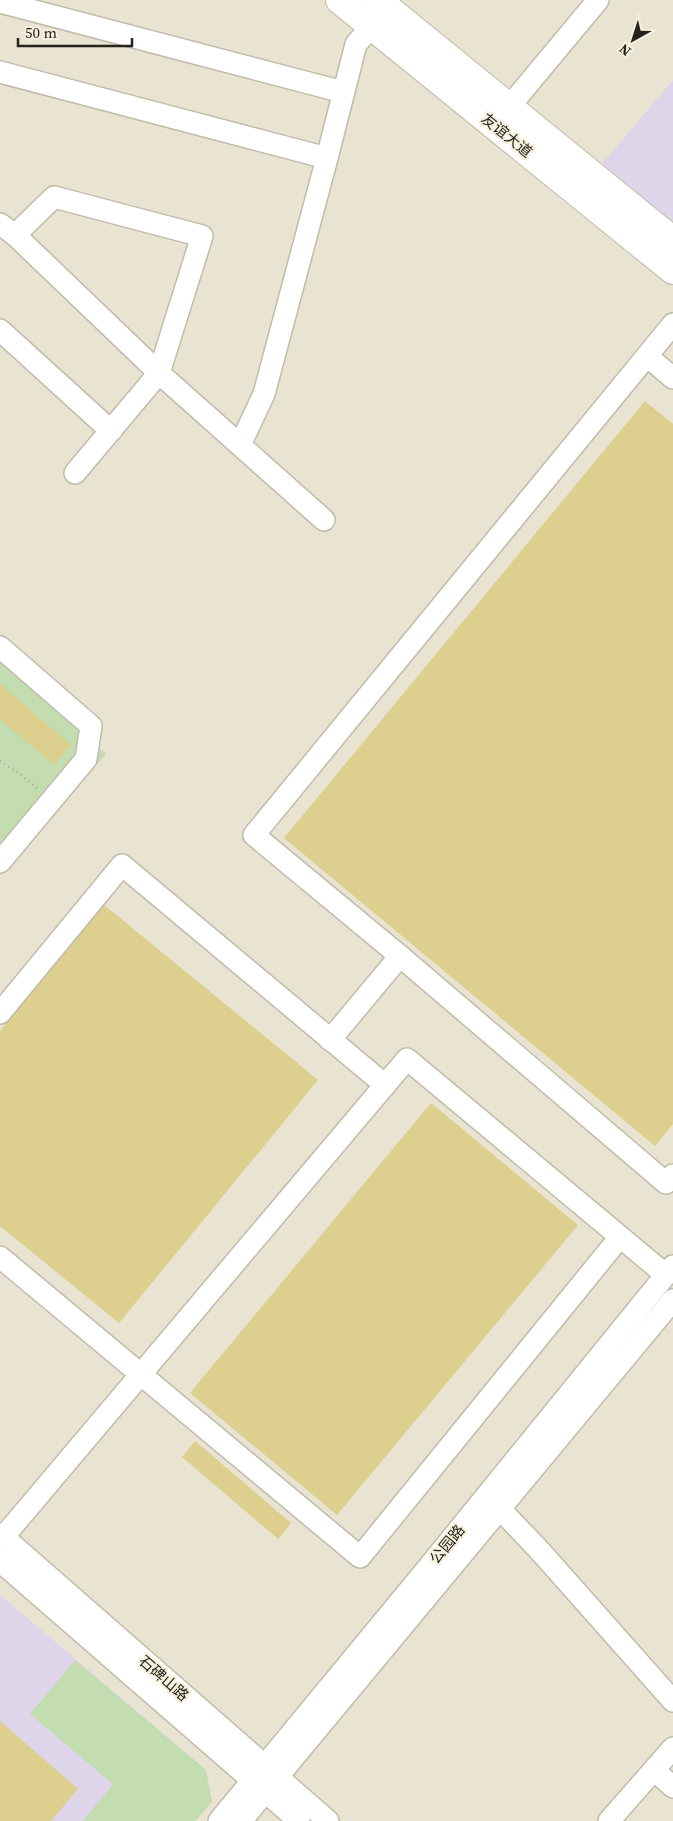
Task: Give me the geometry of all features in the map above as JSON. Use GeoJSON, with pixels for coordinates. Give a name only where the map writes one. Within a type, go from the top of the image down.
{"type":"FeatureCollection","features":[{"type":"Feature","properties":{"kind":"main road","name":"友谊大道"},"geometry":{"type":"LineString","coordinates":[[340,0],[374,13],[509,107],[673,241]]}},
{"type":"Feature","properties":{"kind":"main road","name":"友谊大道"},"geometry":{"type":"LineString","coordinates":[[374,13],[673,270]]}},
{"type":"Feature","properties":{"kind":"street"},"geometry":{"type":"LineString","coordinates":[[509,107],[598,0]]}},
{"type":"Feature","properties":{"kind":"street"},"geometry":{"type":"LineString","coordinates":[[0,2],[343,92]]}},
{"type":"Feature","properties":{"kind":"street"},"geometry":{"type":"LineString","coordinates":[[240,445],[264,394],[356,44],[374,13]]}},
{"type":"Feature","properties":{"kind":"street"},"geometry":{"type":"LineString","coordinates":[[0,72],[327,158]]}},
{"type":"Feature","properties":{"kind":"street"},"geometry":{"type":"LineString","coordinates":[[75,473],[159,373],[202,236],[54,197],[8,229],[159,373],[324,520]]}},
{"type":"Feature","properties":{"kind":"street"},"geometry":{"type":"LineString","coordinates":[[673,324],[254,835],[400,956],[666,1183],[673,1175]]}},
{"type":"Feature","properties":{"kind":"street"},"geometry":{"type":"LineString","coordinates":[[0,330],[110,431]]}},
{"type":"Feature","properties":{"kind":"street"},"geometry":{"type":"LineString","coordinates":[[647,356],[673,378]]}},
{"type":"Feature","properties":{"kind":"street"},"geometry":{"type":"LineString","coordinates":[[0,647],[91,726],[86,759],[0,862]]}},
{"type":"Feature","properties":{"kind":"street"},"geometry":{"type":"LineString","coordinates":[[0,1013],[122,865],[385,1085]]}},
{"type":"Feature","properties":{"kind":"street"},"geometry":{"type":"LineString","coordinates":[[330,1040],[400,956]]}},
{"type":"Feature","properties":{"kind":"street"},"geometry":{"type":"LineString","coordinates":[[1,1538],[408,1058],[620,1237],[669,1270]]}},
{"type":"Feature","properties":{"kind":"street"},"geometry":{"type":"LineString","coordinates":[[0,1257],[360,1557],[620,1237]]}},
{"type":"Feature","properties":{"kind":"street","name":"公园路"},"geometry":{"type":"LineString","coordinates":[[219,1821],[265,1779],[427,1569],[669,1270]]}},
{"type":"Feature","properties":{"kind":"street"},"geometry":{"type":"LineString","coordinates":[[241,1821],[265,1779],[500,1509],[673,1300]]}},
{"type":"Feature","properties":{"kind":"street"},"geometry":{"type":"LineString","coordinates":[[500,1509],[540,1550],[673,1702]]}},
{"type":"Feature","properties":{"kind":"street","name":"石碑山路"},"geometry":{"type":"LineString","coordinates":[[1,1538],[265,1779],[328,1821]]}},
{"type":"Feature","properties":{"kind":"street"},"geometry":{"type":"LineString","coordinates":[[0,1561],[265,1779],[299,1821]]}},
{"type":"Feature","properties":{"kind":"street"},"geometry":{"type":"LineString","coordinates":[[609,1821],[673,1748]]}},
{"type":"Feature","properties":{"kind":"street"},"geometry":{"type":"LineString","coordinates":[[654,1770],[673,1787]]}},
{"type":"Feature","properties":{"kind":"shaded area"},"geometry":{"type":"Polygon","coordinates":[[[673,80],[673,234],[595,172],[673,80]]]}},
{"type":"Feature","properties":{"kind":"shaded area"},"geometry":{"type":"Polygon","coordinates":[[[0,1595],[206,1770],[212,1802],[195,1821],[0,1821],[0,1595]]]}},
{"type":"Feature","properties":{"kind":"green space"},"geometry":{"type":"Polygon","coordinates":[[[0,662],[106,754],[0,876],[0,662]]]}},
{"type":"Feature","properties":{"kind":"green space"},"geometry":{"type":"Polygon","coordinates":[[[75,1660],[206,1770],[212,1802],[195,1821],[83,1821],[113,1784],[30,1714],[75,1660]]]}},
{"type":"Feature","properties":{"kind":"building"},"geometry":{"type":"Polygon","coordinates":[[[645,401],[673,424],[673,1124],[655,1146],[284,838],[645,401]]]}},
{"type":"Feature","properties":{"kind":"building"},"geometry":{"type":"Polygon","coordinates":[[[0,684],[71,745],[54,765],[0,719],[0,684]]]}},
{"type":"Feature","properties":{"kind":"building"},"geometry":{"type":"Polygon","coordinates":[[[103,904],[318,1080],[119,1323],[0,1226],[0,1031],[103,904]]]}},
{"type":"Feature","properties":{"kind":"building"},"geometry":{"type":"Polygon","coordinates":[[[431,1103],[578,1225],[337,1515],[190,1393],[431,1103]]]}},
{"type":"Feature","properties":{"kind":"building"},"geometry":{"type":"Polygon","coordinates":[[[195,1441],[291,1523],[278,1539],[182,1457],[195,1441]]]}},
{"type":"Feature","properties":{"kind":"building"},"geometry":{"type":"Polygon","coordinates":[[[0,1721],[78,1789],[51,1821],[0,1821],[0,1721]]]}}]}
